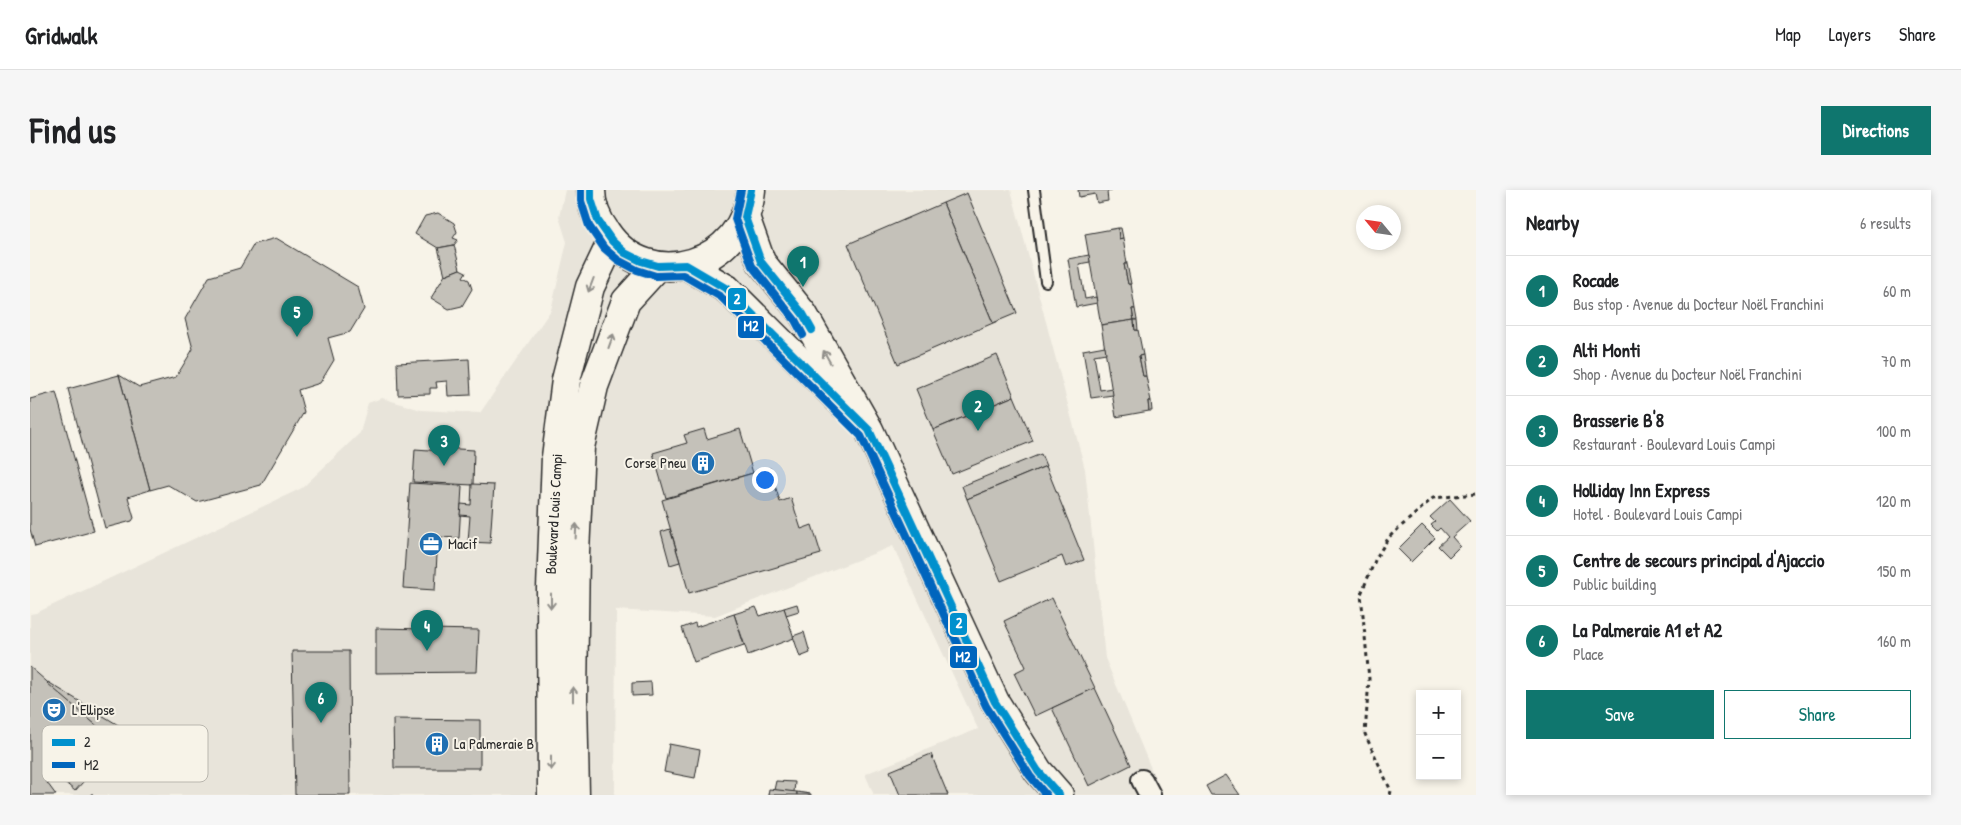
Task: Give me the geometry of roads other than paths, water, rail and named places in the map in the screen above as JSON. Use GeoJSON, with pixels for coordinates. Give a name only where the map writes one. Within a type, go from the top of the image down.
{"type":"FeatureCollection","features":[{"type":"Feature","properties":{"kind":"main road"},"geometry":{"type":"LineString","coordinates":[[591,190],[591,199],[598,221],[612,241],[633,257],[658,266],[686,265],[720,250],[735,235],[745,217],[751,190]]}},
{"type":"Feature","properties":{"kind":"main road"},"geometry":{"type":"LineString","coordinates":[[745,217],[761,262],[803,314],[869,430],[995,702],[1038,770],[1059,795]]}},
{"type":"Feature","properties":{"kind":"main road","name":"Boulevard Louis Campi"},"geometry":{"type":"LineString","coordinates":[[552,795],[551,589],[556,457],[568,371],[590,287],[612,241]]}},
{"type":"Feature","properties":{"kind":"main road"},"geometry":{"type":"LineString","coordinates":[[686,265],[727,289],[869,430]]}},
{"type":"Feature","properties":{"kind":"main road","name":"Boulevard Louis Campi"},"geometry":{"type":"LineString","coordinates":[[574,795],[575,552],[580,447],[594,386],[626,302],[658,266]]}},
{"type":"Feature","properties":{"kind":"lane"},"geometry":{"type":"LineString","coordinates":[[1034,190],[1046,281]]}},
{"type":"Feature","properties":{"kind":"place","name":"Rocade"},"geometry":{"type":"Point","coordinates":[803,287]}},
{"type":"Feature","properties":{"kind":"place","name":"Centre de secours principal d'Ajaccio"},"geometry":{"type":"Point","coordinates":[297,337]}},
{"type":"Feature","properties":{"kind":"place","name":"Alti Monti"},"geometry":{"type":"Point","coordinates":[978,431]}},
{"type":"Feature","properties":{"kind":"place","name":"Corse Pneu"},"geometry":{"type":"Point","coordinates":[703,463]}},
{"type":"Feature","properties":{"kind":"place","name":"Brasserie B'8"},"geometry":{"type":"Point","coordinates":[444,466]}},
{"type":"Feature","properties":{"kind":"place","name":"Macif"},"geometry":{"type":"Point","coordinates":[431,544]}},
{"type":"Feature","properties":{"kind":"place","name":"Holliday Inn Express"},"geometry":{"type":"Point","coordinates":[427,651]}},
{"type":"Feature","properties":{"kind":"place","name":"L'Ellipse"},"geometry":{"type":"Point","coordinates":[54,710]}},
{"type":"Feature","properties":{"kind":"place","name":"La Palmeraie A1 et A2"},"geometry":{"type":"Point","coordinates":[321,723]}},
{"type":"Feature","properties":{"kind":"place","name":"La Palmeraie B"},"geometry":{"type":"Point","coordinates":[437,744]}}]}
